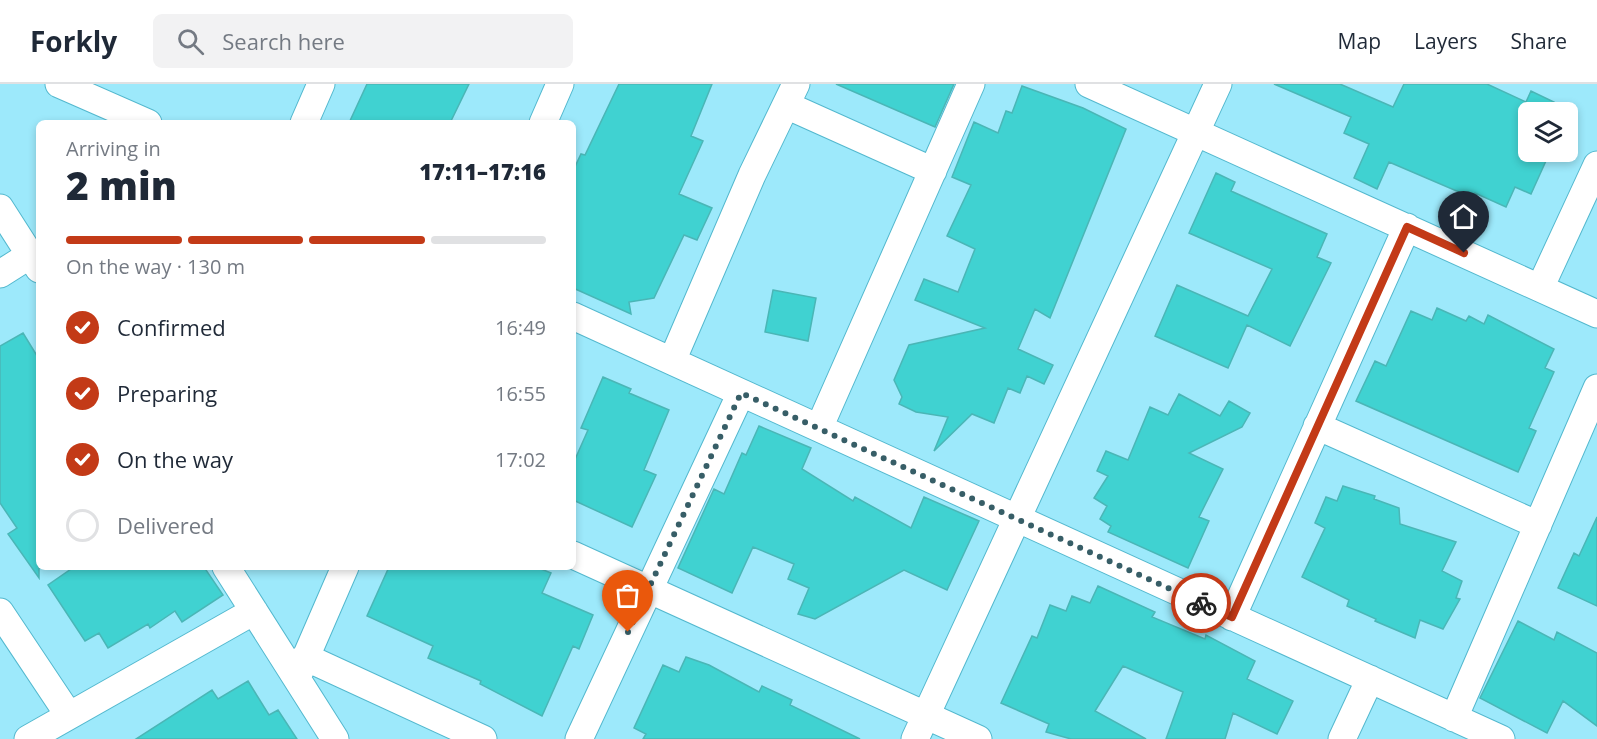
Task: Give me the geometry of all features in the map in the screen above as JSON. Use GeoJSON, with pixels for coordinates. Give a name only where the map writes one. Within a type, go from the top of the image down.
{"type":"FeatureCollection","features":[{"type":"Feature","properties":{"kind":"street"},"geometry":{"type":"LineString","coordinates":[[59,84],[89,90],[143,120]]}},
{"type":"Feature","properties":{"kind":"street"},"geometry":{"type":"LineString","coordinates":[[305,120],[321,84]]}},
{"type":"Feature","properties":{"kind":"street"},"geometry":{"type":"LineString","coordinates":[[544,120],[560,84]]}},
{"type":"Feature","properties":{"kind":"street"},"geometry":{"type":"LineString","coordinates":[[819,428],[971,84]]}},
{"type":"Feature","properties":{"kind":"street"},"geometry":{"type":"LineString","coordinates":[[1089,84],[1597,314]]}},
{"type":"Feature","properties":{"kind":"street"},"geometry":{"type":"LineString","coordinates":[[920,727],[1218,84]]}},
{"type":"Feature","properties":{"kind":"street"},"geometry":{"type":"LineString","coordinates":[[672,361],[752,176],[791,95],[933,171]]}},
{"type":"Feature","properties":{"kind":"street"},"geometry":{"type":"LineString","coordinates":[[1540,288],[1597,165]]}},
{"type":"Feature","properties":{"kind":"street"},"geometry":{"type":"LineString","coordinates":[[0,208],[35,262],[0,274]]}},
{"type":"Feature","properties":{"kind":"street"},"geometry":{"type":"LineString","coordinates":[[1232,617],[1407,227]]}},
{"type":"Feature","properties":{"kind":"street"},"geometry":{"type":"LineString","coordinates":[[576,317],[1501,739]]}},
{"type":"Feature","properties":{"kind":"street"},"geometry":{"type":"LineString","coordinates":[[1454,718],[1597,388]]}},
{"type":"Feature","properties":{"kind":"street"},"geometry":{"type":"LineString","coordinates":[[579,739],[741,393]]}},
{"type":"Feature","properties":{"kind":"street"},"geometry":{"type":"LineString","coordinates":[[1317,426],[1538,525]]}},
{"type":"Feature","properties":{"kind":"street"},"geometry":{"type":"LineString","coordinates":[[576,556],[648,589],[920,727],[978,739]]}},
{"type":"Feature","properties":{"kind":"street"},"geometry":{"type":"LineString","coordinates":[[228,570],[254,611],[301,667],[335,739]]}},
{"type":"Feature","properties":{"kind":"street"},"geometry":{"type":"LineString","coordinates":[[301,667],[344,570]]}},
{"type":"Feature","properties":{"kind":"street"},"geometry":{"type":"LineString","coordinates":[[28,739],[68,714],[254,611]]}},
{"type":"Feature","properties":{"kind":"street"},"geometry":{"type":"LineString","coordinates":[[0,612],[68,714]]}},
{"type":"Feature","properties":{"kind":"street"},"geometry":{"type":"LineString","coordinates":[[301,667],[483,739]]}},
{"type":"Feature","properties":{"kind":"street"},"geometry":{"type":"LineString","coordinates":[[1342,739],[1370,679]]}},
{"type":"Feature","properties":{"kind":"building"},"geometry":{"type":"Polygon","coordinates":[[[367,84],[469,84],[451,120],[350,120],[367,84]]]}},
{"type":"Feature","properties":{"kind":"building"},"geometry":{"type":"Polygon","coordinates":[[[619,84],[712,84],[691,136],[703,141],[679,194],[712,208],[697,240],[684,235],[654,298],[629,302],[631,314],[576,289],[576,165],[581,154],[585,155],[619,84]]]}},
{"type":"Feature","properties":{"kind":"building"},"geometry":{"type":"Polygon","coordinates":[[[836,84],[954,84],[935,127],[836,84]]]}},
{"type":"Feature","properties":{"kind":"building"},"geometry":{"type":"Polygon","coordinates":[[[1274,84],[1340,84],[1393,107],[1404,84],[1487,84],[1526,102],[1518,102],[1518,162],[1545,162],[1531,194],[1515,187],[1506,207],[1475,193],[1473,198],[1389,162],[1377,189],[1354,178],[1369,144],[1344,133],[1351,117],[1274,84]]]}},
{"type":"Feature","properties":{"kind":"building"},"geometry":{"type":"Polygon","coordinates":[[[1022,86],[1083,108],[1126,129],[1050,318],[1035,309],[1018,349],[1053,365],[1044,384],[1027,376],[1020,393],[1008,388],[994,423],[972,414],[934,451],[948,417],[916,412],[899,404],[902,397],[894,380],[909,345],[985,328],[915,300],[924,279],[958,292],[975,249],[947,236],[971,185],[952,177],[974,122],[998,133],[1006,111],[1012,113],[1022,86]]]}},
{"type":"Feature","properties":{"kind":"building"},"geometry":{"type":"Polygon","coordinates":[[[1531,91],[1554,102],[1526,102],[1531,91]]]}},
{"type":"Feature","properties":{"kind":"building"},"geometry":{"type":"Polygon","coordinates":[[[1216,173],[1235,182],[1231,191],[1327,234],[1317,257],[1331,263],[1290,346],[1247,325],[1228,368],[1155,336],[1177,285],[1248,316],[1272,269],[1189,233],[1216,173]]]}},
{"type":"Feature","properties":{"kind":"building"},"geometry":{"type":"Polygon","coordinates":[[[773,290],[816,298],[808,341],[765,332],[773,290]]]}},
{"type":"Feature","properties":{"kind":"building"},"geometry":{"type":"Polygon","coordinates":[[[1437,308],[1466,321],[1469,316],[1484,324],[1488,315],[1554,349],[1545,368],[1554,372],[1529,428],[1536,431],[1518,472],[1356,401],[1375,361],[1386,366],[1411,311],[1432,320],[1437,308]]]}},
{"type":"Feature","properties":{"kind":"building"},"geometry":{"type":"Polygon","coordinates":[[[23,333],[36,354],[36,570],[39,570],[39,578],[8,534],[17,528],[0,503],[0,346],[23,333]]]}},
{"type":"Feature","properties":{"kind":"building"},"geometry":{"type":"Polygon","coordinates":[[[603,377],[631,389],[629,393],[669,410],[644,470],[656,475],[632,527],[576,501],[576,457],[588,430],[581,428],[603,377]]]}},
{"type":"Feature","properties":{"kind":"building"},"geometry":{"type":"Polygon","coordinates":[[[1179,394],[1220,416],[1229,401],[1250,413],[1242,427],[1189,453],[1223,469],[1199,517],[1209,521],[1188,568],[1108,532],[1111,526],[1100,519],[1107,506],[1094,498],[1108,476],[1097,471],[1106,451],[1128,460],[1150,407],[1168,415],[1179,394]]]}},
{"type":"Feature","properties":{"kind":"building"},"geometry":{"type":"Polygon","coordinates":[[[759,426],[811,448],[802,469],[853,501],[855,497],[911,528],[924,497],[979,521],[947,590],[904,570],[815,619],[798,614],[809,588],[788,579],[794,564],[753,547],[732,593],[678,568],[714,489],[724,494],[742,453],[746,455],[759,426]]]}},
{"type":"Feature","properties":{"kind":"building"},"geometry":{"type":"Polygon","coordinates":[[[1343,486],[1375,496],[1374,499],[1399,508],[1400,524],[1456,542],[1442,571],[1462,581],[1456,598],[1460,599],[1443,629],[1420,620],[1415,638],[1347,606],[1349,600],[1302,577],[1325,528],[1315,523],[1326,497],[1337,501],[1343,486]]]}},
{"type":"Feature","properties":{"kind":"building"},"geometry":{"type":"Polygon","coordinates":[[[1597,517],[1597,606],[1558,588],[1574,553],[1579,556],[1597,517]]]}},
{"type":"Feature","properties":{"kind":"building"},"geometry":{"type":"Polygon","coordinates":[[[70,570],[206,570],[223,595],[182,622],[175,611],[150,628],[148,624],[108,648],[99,633],[85,641],[48,585],[70,570]]]}},
{"type":"Feature","properties":{"kind":"building"},"geometry":{"type":"Polygon","coordinates":[[[388,570],[544,570],[551,573],[542,593],[593,615],[579,649],[573,646],[542,716],[480,684],[481,681],[428,658],[433,646],[367,616],[388,570]]]}},
{"type":"Feature","properties":{"kind":"building"},"geometry":{"type":"Polygon","coordinates":[[[1098,586],[1155,612],[1152,617],[1205,639],[1206,635],[1255,661],[1247,679],[1293,701],[1277,734],[1233,713],[1225,739],[1166,739],[1183,692],[1123,666],[1095,711],[1146,739],[1071,739],[1046,732],[1049,724],[1001,703],[1032,636],[1037,638],[1050,605],[1066,611],[1072,596],[1090,603],[1098,586]]]}},
{"type":"Feature","properties":{"kind":"building"},"geometry":{"type":"Polygon","coordinates":[[[1518,621],[1554,640],[1557,632],[1597,653],[1597,726],[1563,701],[1547,733],[1480,698],[1518,621]]]}},
{"type":"Feature","properties":{"kind":"building"},"geometry":{"type":"Polygon","coordinates":[[[686,657],[709,665],[759,692],[762,686],[792,700],[790,705],[860,739],[643,739],[646,734],[634,728],[663,665],[679,672],[686,657]]]}},
{"type":"Feature","properties":{"kind":"building"},"geometry":{"type":"Polygon","coordinates":[[[248,681],[269,715],[278,710],[297,739],[136,739],[212,690],[218,699],[248,681]]]}},
{"type":"Feature","properties":{"kind":"way so far"},"geometry":{"type":"LineString","coordinates":[[628,632],[741,393],[1201,603]]}},
{"type":"Feature","properties":{"kind":"route"},"geometry":{"type":"LineString","coordinates":[[1201,603],[1232,617],[1407,227],[1464,253]]}}]}
